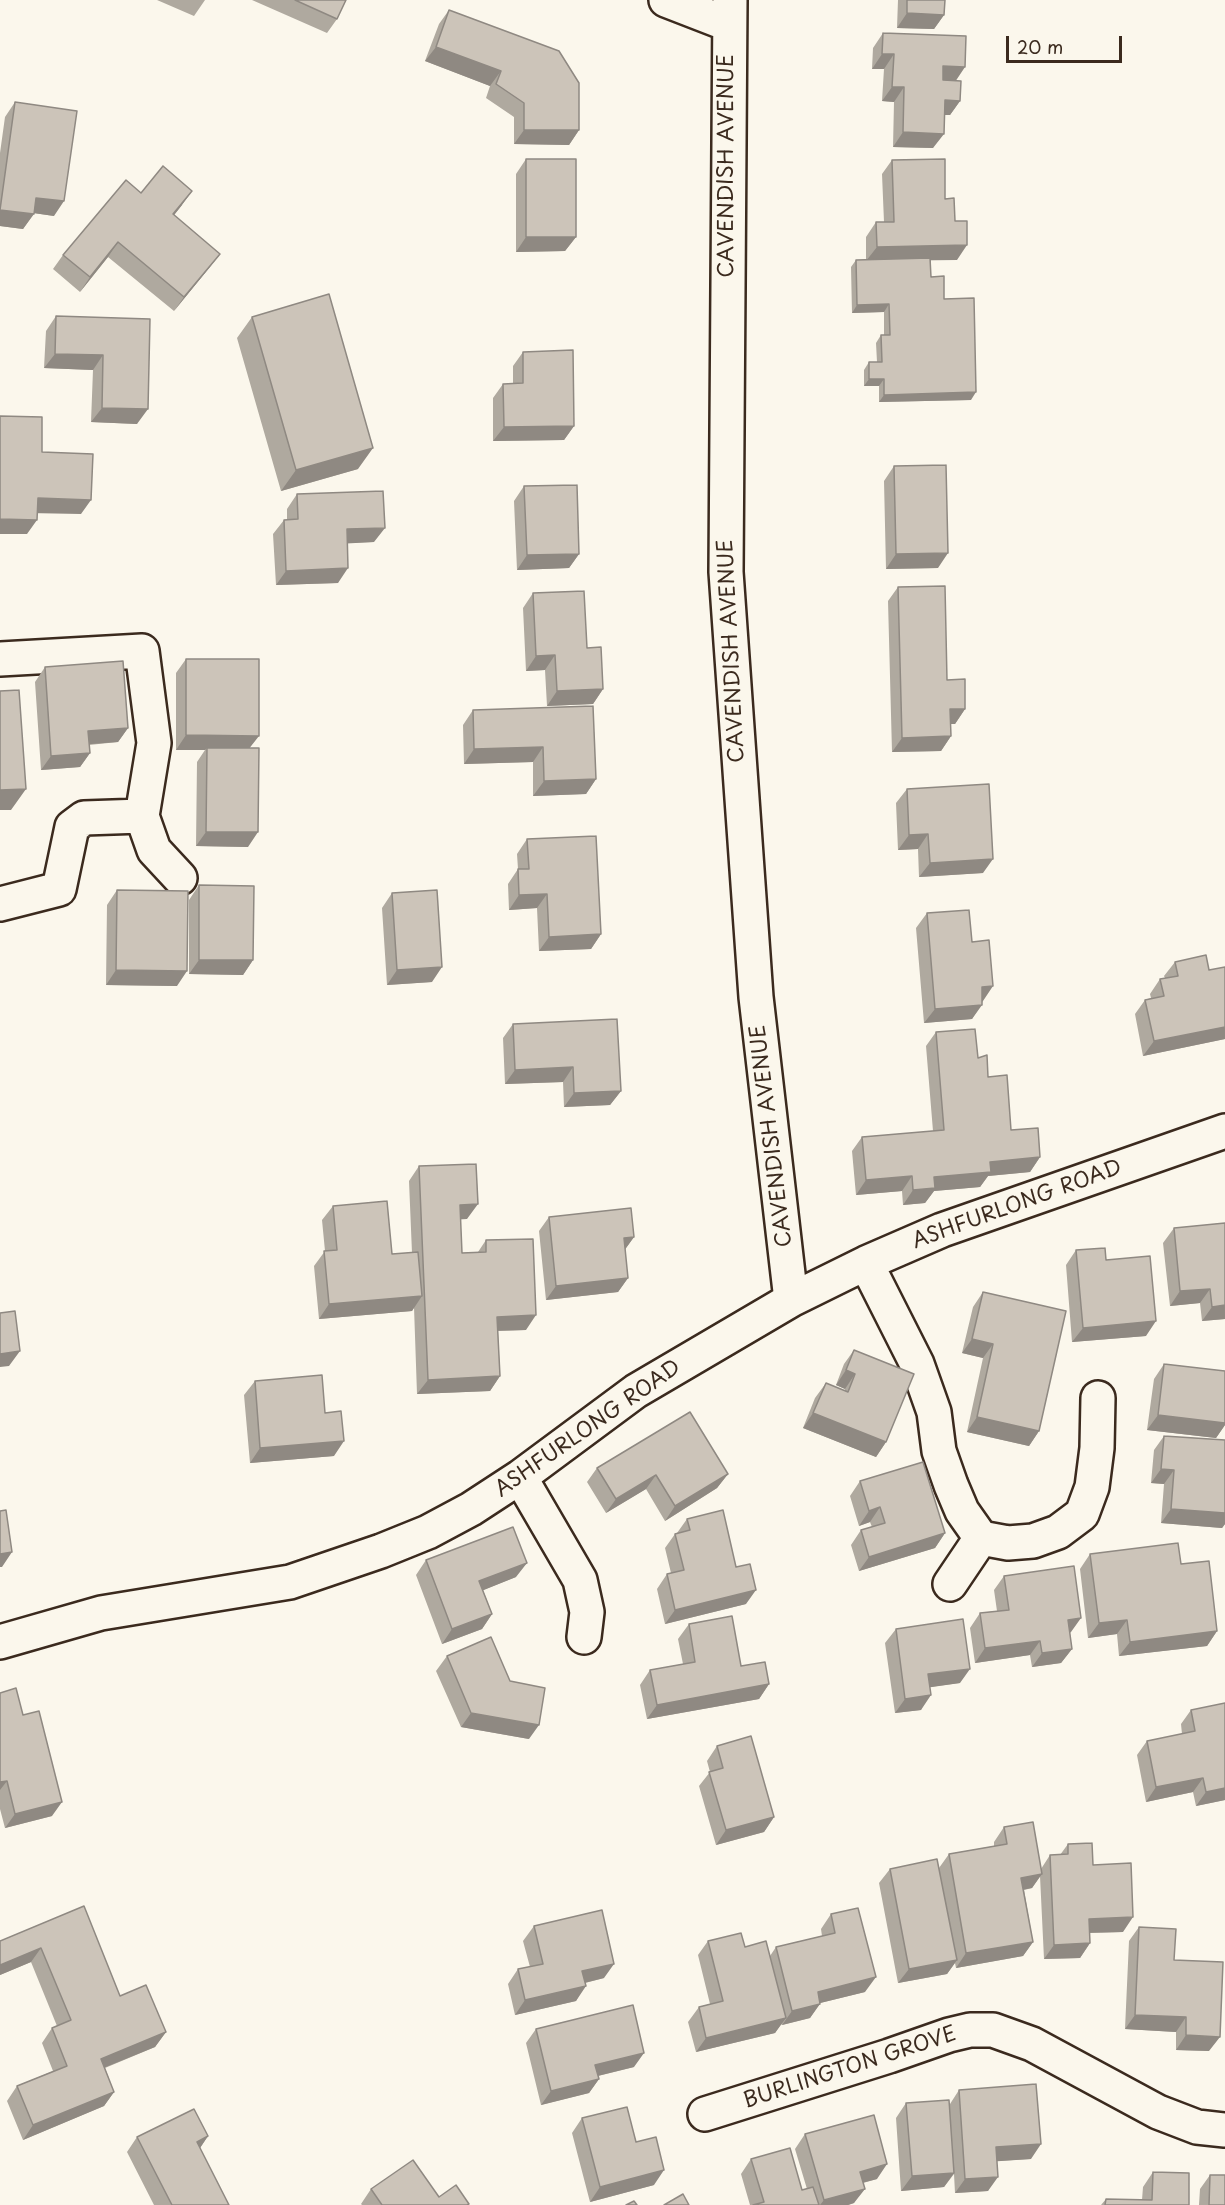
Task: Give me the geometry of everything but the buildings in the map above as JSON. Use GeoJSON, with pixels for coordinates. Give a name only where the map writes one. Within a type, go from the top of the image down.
{"type":"FeatureCollection","features":[{"type":"Feature","properties":{"kind":"street"},"geometry":{"type":"LineString","coordinates":[[666,0],[729,12]]}},
{"type":"Feature","properties":{"kind":"street","name":"CAVENDISH AVENUE"},"geometry":{"type":"LineString","coordinates":[[729,12],[726,572],[756,997],[791,1300]]}},
{"type":"Feature","properties":{"kind":"street"},"geometry":{"type":"LineString","coordinates":[[0,659],[142,651],[154,743],[142,816],[154,850],[180,878]]}},
{"type":"Feature","properties":{"kind":"street"},"geometry":{"type":"LineString","coordinates":[[0,904],[59,889],[72,827],[84,818],[142,816]]}},
{"type":"Feature","properties":{"kind":"street","name":"ASHFURLONG ROAD"},"geometry":{"type":"LineString","coordinates":[[0,1642],[101,1613],[290,1582],[381,1551],[428,1532],[471,1509],[520,1477],[636,1391],[791,1300],[866,1263],[942,1230],[1225,1131]]}},
{"type":"Feature","properties":{"kind":"street"},"geometry":{"type":"LineString","coordinates":[[866,1263],[917,1364],[934,1412],[939,1451],[951,1485],[962,1511],[981,1538],[1008,1543],[1032,1541],[1058,1532],[1083,1514],[1092,1487],[1097,1448],[1098,1398]]}},
{"type":"Feature","properties":{"kind":"street"},"geometry":{"type":"LineString","coordinates":[[520,1477],[580,1580],[587,1612],[584,1637]]}},
{"type":"Feature","properties":{"kind":"street"},"geometry":{"type":"LineString","coordinates":[[950,1584],[981,1538]]}},
{"type":"Feature","properties":{"kind":"street","name":"BURLINGTON GROVE"},"geometry":{"type":"LineString","coordinates":[[705,2114],[948,2035],[970,2030],[993,2030],[1032,2044],[1158,2112],[1197,2127],[1225,2130]]}}]}
